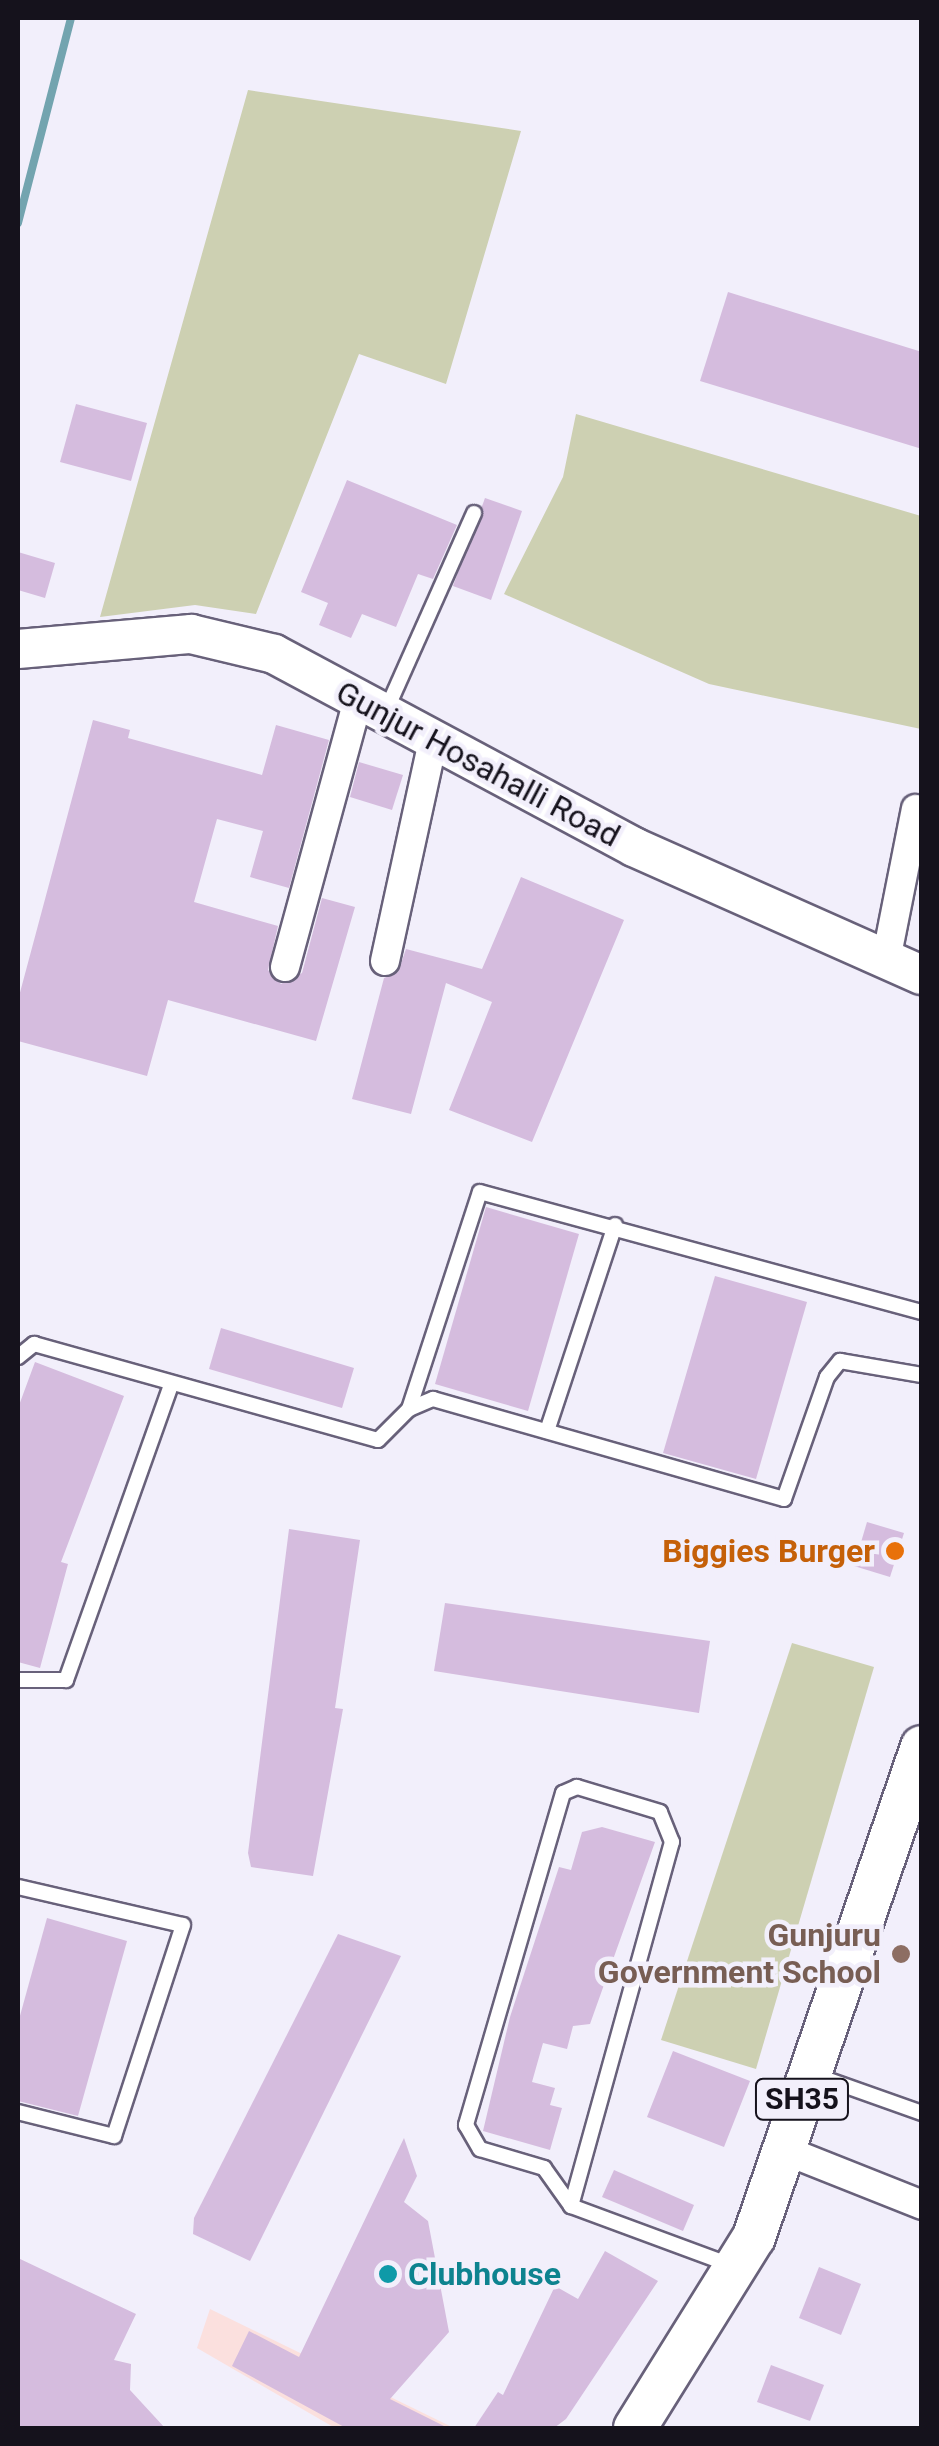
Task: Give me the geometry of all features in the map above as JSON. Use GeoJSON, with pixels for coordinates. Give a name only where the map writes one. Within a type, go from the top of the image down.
{"type":"FeatureCollection","features":[{"type":"Feature","properties":{"kind":"main road","name":"SH35"},"geometry":{"type":"LineString","coordinates":[[634,2428],[738,2268],[812,2074],[922,1747]]}},
{"type":"Feature","properties":{"kind":"street","name":"Gunjur Hosahalli Road"},"geometry":{"type":"LineString","coordinates":[[18,649],[191,634],[274,654],[634,848],[922,976]]}},
{"type":"Feature","properties":{"kind":"street"},"geometry":{"type":"LineString","coordinates":[[285,967],[371,707]]}},
{"type":"Feature","properties":{"kind":"street"},"geometry":{"type":"LineString","coordinates":[[385,961],[433,740]]}},
{"type":"Feature","properties":{"kind":"street"},"geometry":{"type":"LineString","coordinates":[[886,960],[916,808]]}},
{"type":"Feature","properties":{"kind":"street"},"geometry":{"type":"LineString","coordinates":[[784,2150],[922,2205]]}},
{"type":"Feature","properties":{"kind":"lane"},"geometry":{"type":"LineString","coordinates":[[371,707],[474,512]]}},
{"type":"Feature","properties":{"kind":"lane"},"geometry":{"type":"LineString","coordinates":[[409,1409],[480,1192],[615,1225],[922,1312]]}},
{"type":"Feature","properties":{"kind":"lane"},"geometry":{"type":"LineString","coordinates":[[547,1432],[615,1225]]}},
{"type":"Feature","properties":{"kind":"lane"},"geometry":{"type":"LineString","coordinates":[[18,1357],[34,1344],[378,1440],[409,1409],[433,1399],[784,1499],[827,1376],[840,1361],[922,1375]]}},
{"type":"Feature","properties":{"kind":"lane"},"geometry":{"type":"LineString","coordinates":[[18,1680],[66,1680],[172,1383]]}},
{"type":"Feature","properties":{"kind":"lane"},"geometry":{"type":"LineString","coordinates":[[571,2206],[672,1842],[660,1812],[578,1787],[563,1792],[466,2126],[480,2149],[544,2168],[571,2206],[738,2268]]}},
{"type":"Feature","properties":{"kind":"lane"},"geometry":{"type":"LineString","coordinates":[[18,1887],[184,1925],[114,2136],[18,2112]]}},
{"type":"Feature","properties":{"kind":"lane"},"geometry":{"type":"LineString","coordinates":[[812,2074],[922,2113]]}},
{"type":"Feature","properties":{"kind":"shaded area"},"geometry":{"type":"Polygon","coordinates":[[[210,2309],[454,2428],[335,2428],[197,2348],[210,2309]]]}},
{"type":"Feature","properties":{"kind":"green space"},"geometry":{"type":"Polygon","coordinates":[[[248,90],[521,131],[446,384],[359,354],[256,614],[195,605],[100,617],[248,90]]]}},
{"type":"Feature","properties":{"kind":"green space"},"geometry":{"type":"Polygon","coordinates":[[[576,414],[921,516],[921,729],[709,684],[504,594],[563,477],[576,414]]]}},
{"type":"Feature","properties":{"kind":"green space"},"geometry":{"type":"Polygon","coordinates":[[[792,1643],[874,1667],[756,2069],[661,2040],[792,1643]]]}},
{"type":"Feature","properties":{"kind":"building"},"geometry":{"type":"Polygon","coordinates":[[[728,292],[922,352],[922,449],[700,381],[728,292]]]}},
{"type":"Feature","properties":{"kind":"building"},"geometry":{"type":"Polygon","coordinates":[[[76,404],[147,423],[131,481],[60,462],[76,404]]]}},
{"type":"Feature","properties":{"kind":"building"},"geometry":{"type":"Polygon","coordinates":[[[347,480],[457,525],[433,579],[418,574],[396,627],[362,614],[351,638],[319,625],[328,603],[301,592],[347,480]]]}},
{"type":"Feature","properties":{"kind":"building"},"geometry":{"type":"Polygon","coordinates":[[[485,498],[522,511],[491,600],[453,586],[485,498]]]}},
{"type":"Feature","properties":{"kind":"building"},"geometry":{"type":"Polygon","coordinates":[[[18,552],[55,563],[45,598],[18,590],[18,552]]]}},
{"type":"Feature","properties":{"kind":"building"},"geometry":{"type":"Polygon","coordinates":[[[93,720],[130,730],[128,738],[262,775],[276,725],[329,740],[289,888],[250,877],[263,831],[217,819],[194,902],[278,926],[268,970],[281,984],[302,973],[322,898],[355,907],[316,1041],[168,1000],[147,1076],[18,1041],[18,1000],[93,720]]]}},
{"type":"Feature","properties":{"kind":"building"},"geometry":{"type":"Polygon","coordinates":[[[359,762],[403,775],[392,810],[350,797],[359,762]]]}},
{"type":"Feature","properties":{"kind":"building"},"geometry":{"type":"Polygon","coordinates":[[[521,877],[624,920],[532,1142],[449,1110],[492,1002],[446,983],[411,1114],[352,1099],[384,978],[398,972],[406,949],[482,969],[521,877]]]}},
{"type":"Feature","properties":{"kind":"building"},"geometry":{"type":"Polygon","coordinates":[[[486,1207],[579,1234],[528,1411],[435,1384],[486,1207]]]}},
{"type":"Feature","properties":{"kind":"building"},"geometry":{"type":"Polygon","coordinates":[[[715,1276],[807,1302],[756,1479],[663,1453],[715,1276]]]}},
{"type":"Feature","properties":{"kind":"building"},"geometry":{"type":"Polygon","coordinates":[[[221,1328],[354,1368],[342,1408],[209,1369],[221,1328]]]}},
{"type":"Feature","properties":{"kind":"building"},"geometry":{"type":"Polygon","coordinates":[[[35,1362],[124,1396],[61,1562],[68,1564],[40,1668],[18,1662],[18,1408],[35,1362]]]}},
{"type":"Feature","properties":{"kind":"building"},"geometry":{"type":"Polygon","coordinates":[[[867,1522],[904,1533],[890,1577],[854,1566],[867,1522]]]}},
{"type":"Feature","properties":{"kind":"building"},"geometry":{"type":"Polygon","coordinates":[[[289,1529],[360,1540],[335,1708],[343,1709],[313,1876],[251,1867],[248,1853],[289,1529]]]}},
{"type":"Feature","properties":{"kind":"building"},"geometry":{"type":"Polygon","coordinates":[[[445,1603],[710,1641],[699,1713],[434,1671],[445,1603]]]}},
{"type":"Feature","properties":{"kind":"building"},"geometry":{"type":"Polygon","coordinates":[[[602,1827],[655,1842],[590,2024],[573,2026],[567,2049],[543,2043],[532,2082],[555,2088],[550,2105],[562,2108],[550,2150],[483,2131],[510,2017],[559,1867],[571,1870],[582,1832],[602,1827]]]}},
{"type":"Feature","properties":{"kind":"building"},"geometry":{"type":"Polygon","coordinates":[[[47,1918],[127,1941],[78,2116],[18,2101],[18,2023],[47,1918]]]}},
{"type":"Feature","properties":{"kind":"building"},"geometry":{"type":"Polygon","coordinates":[[[338,1934],[401,1956],[250,2261],[193,2234],[194,2218],[338,1934]]]}},
{"type":"Feature","properties":{"kind":"building"},"geometry":{"type":"Polygon","coordinates":[[[673,2051],[750,2081],[724,2147],[647,2117],[673,2051]]]}},
{"type":"Feature","properties":{"kind":"building","name":"Clubhouse"},"geometry":{"type":"Polygon","coordinates":[[[404,2138],[417,2176],[404,2202],[428,2221],[449,2332],[390,2399],[448,2428],[346,2428],[232,2366],[249,2331],[299,2357],[404,2138]]]}},
{"type":"Feature","properties":{"kind":"building"},"geometry":{"type":"Polygon","coordinates":[[[614,2170],[694,2205],[683,2231],[602,2197],[614,2170]]]}},
{"type":"Feature","properties":{"kind":"building"},"geometry":{"type":"Polygon","coordinates":[[[605,2251],[658,2281],[566,2419],[554,2428],[474,2428],[498,2392],[503,2395],[555,2286],[578,2299],[605,2251]]]}},
{"type":"Feature","properties":{"kind":"building"},"geometry":{"type":"Polygon","coordinates":[[[18,2258],[136,2314],[114,2360],[131,2364],[130,2390],[165,2428],[18,2428],[18,2258]]]}},
{"type":"Feature","properties":{"kind":"building"},"geometry":{"type":"Polygon","coordinates":[[[819,2267],[861,2284],[841,2335],[799,2318],[819,2267]]]}},
{"type":"Feature","properties":{"kind":"building"},"geometry":{"type":"Polygon","coordinates":[[[771,2365],[824,2385],[810,2421],[757,2402],[771,2365]]]}},
{"type":"Feature","properties":{"kind":"waterway"},"geometry":{"type":"LineString","coordinates":[[18,223],[71,18]]}},
{"type":"Feature","properties":{"kind":"place","name":"Biggies Burger"},"geometry":{"type":"Point","coordinates":[895,1551]}},
{"type":"Feature","properties":{"kind":"place","name":"Gunjuru Government School"},"geometry":{"type":"Point","coordinates":[901,1954]}},
{"type":"Feature","properties":{"kind":"place","name":"Clubhouse"},"geometry":{"type":"Point","coordinates":[388,2274]}}]}
